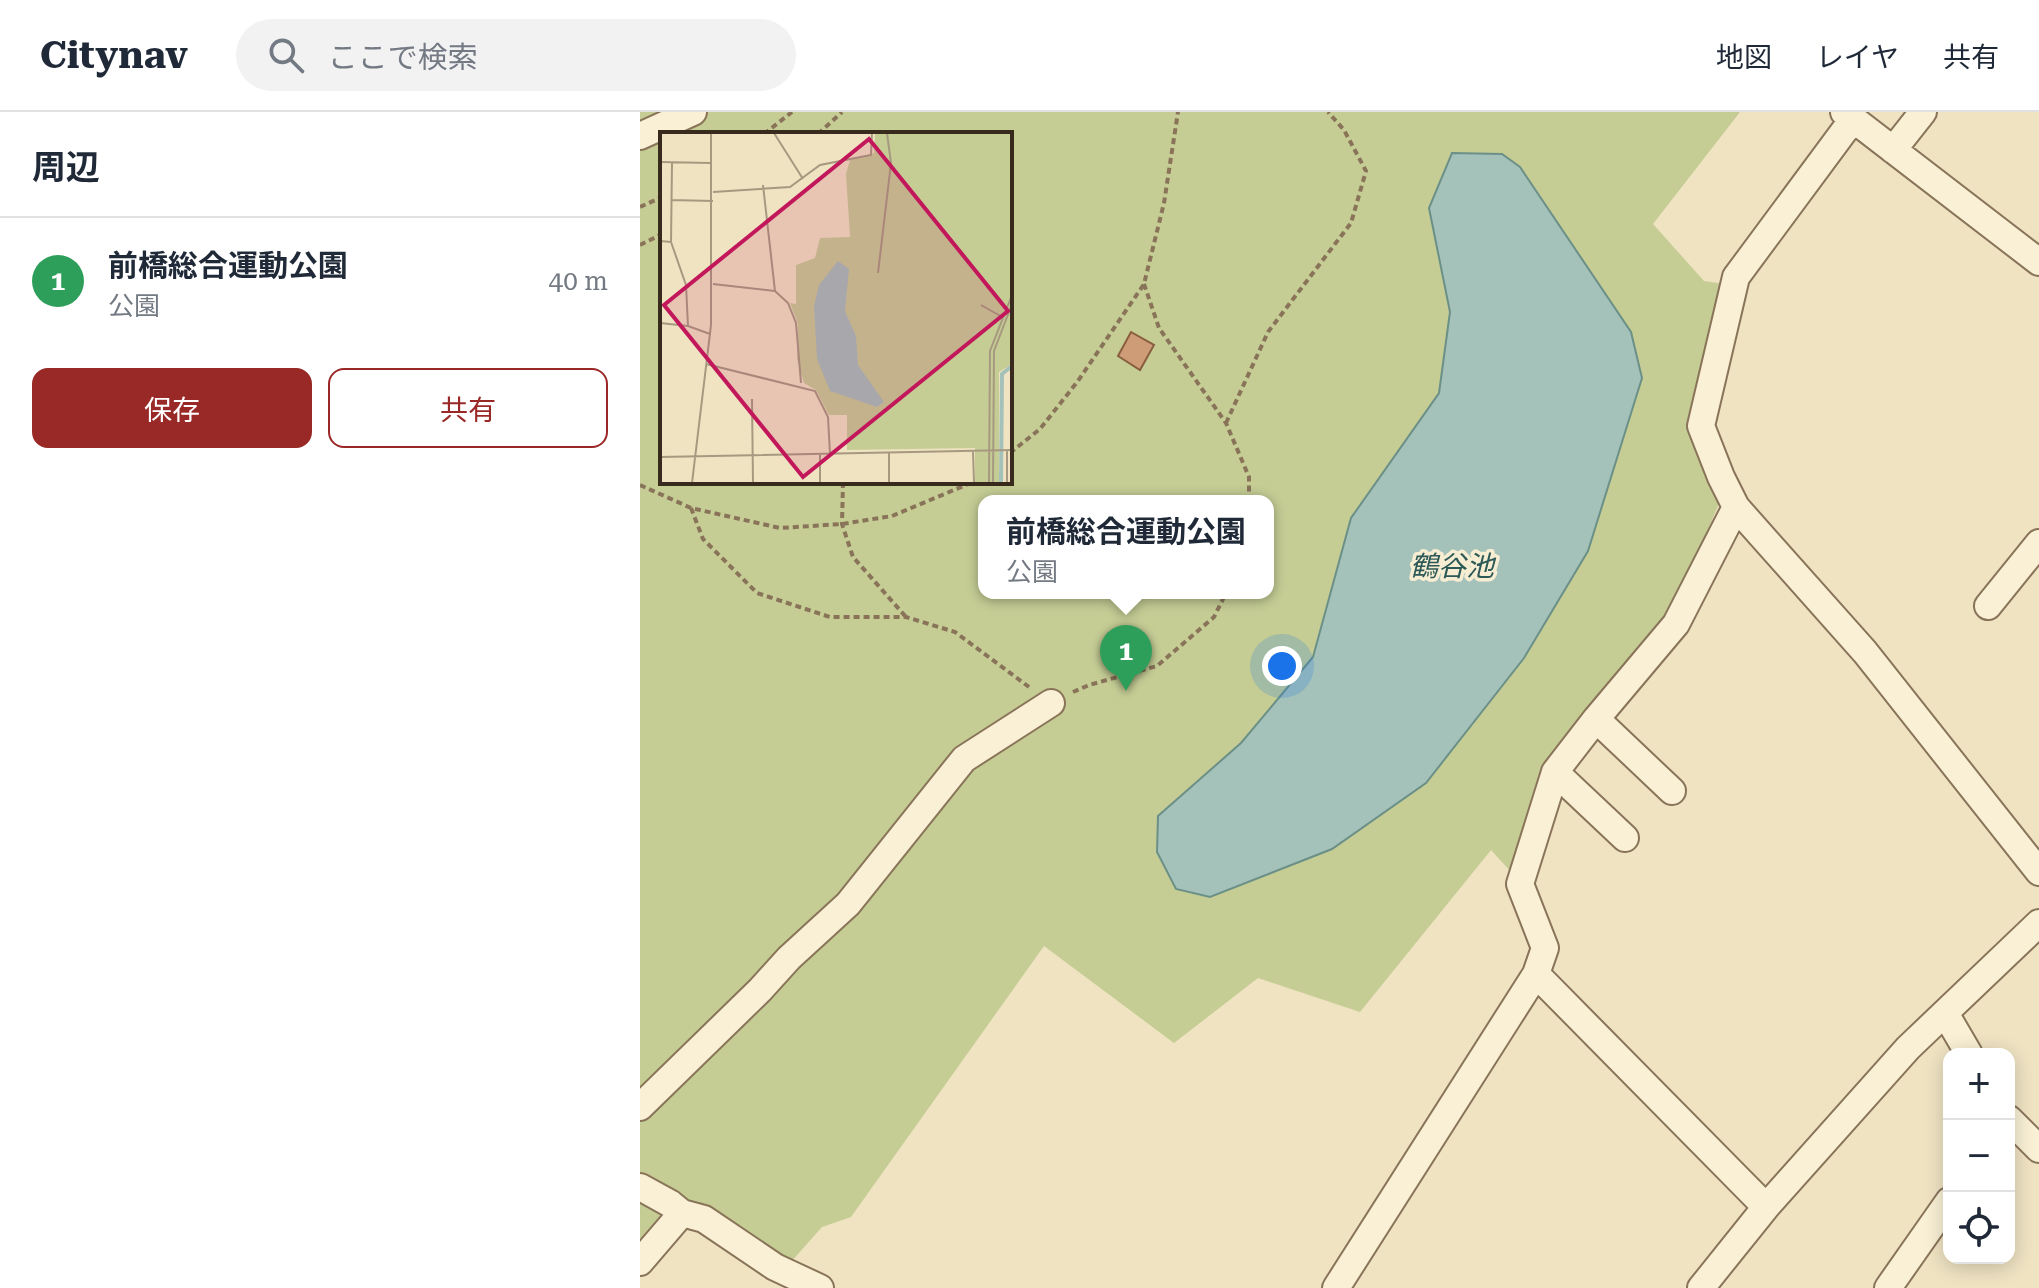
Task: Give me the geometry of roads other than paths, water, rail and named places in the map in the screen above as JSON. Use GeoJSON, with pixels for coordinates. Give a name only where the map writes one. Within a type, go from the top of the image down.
{"type":"FeatureCollection","features":[{"type":"Feature","properties":{"kind":"street"},"geometry":{"type":"LineString","coordinates":[[1893,150],[1923,112]]}},
{"type":"Feature","properties":{"kind":"street"},"geometry":{"type":"LineString","coordinates":[[2039,262],[1849,116],[1736,277],[1701,426],[1736,507],[1865,652],[2039,872]]}},
{"type":"Feature","properties":{"kind":"street"},"geometry":{"type":"LineString","coordinates":[[640,136],[692,118]]}},
{"type":"Feature","properties":{"kind":"street"},"geometry":{"type":"LineString","coordinates":[[1336,1288],[1536,974],[1545,948],[1520,884],[1555,772],[1676,624],[1736,507]]}},
{"type":"Feature","properties":{"kind":"street"},"geometry":{"type":"LineString","coordinates":[[1988,606],[2039,543]]}},
{"type":"Feature","properties":{"kind":"street"},"geometry":{"type":"LineString","coordinates":[[640,1107],[750,1001],[789,958],[848,904],[964,759],[1051,703]]}},
{"type":"Feature","properties":{"kind":"street"},"geometry":{"type":"LineString","coordinates":[[1596,719],[1672,791]]}},
{"type":"Feature","properties":{"kind":"street"},"geometry":{"type":"LineString","coordinates":[[1555,772],[1625,838]]}},
{"type":"Feature","properties":{"kind":"street"},"geometry":{"type":"LineString","coordinates":[[1701,1288],[1766,1207],[1908,1048],[2039,923]]}},
{"type":"Feature","properties":{"kind":"street"},"geometry":{"type":"LineString","coordinates":[[1536,974],[1766,1207]]}},
{"type":"Feature","properties":{"kind":"street"},"geometry":{"type":"LineString","coordinates":[[1945,1013],[1965,1048]]}},
{"type":"Feature","properties":{"kind":"street"},"geometry":{"type":"LineString","coordinates":[[2010,1120],[2039,1149]]}},
{"type":"Feature","properties":{"kind":"street"},"geometry":{"type":"LineString","coordinates":[[640,1187],[682,1213],[704,1219],[775,1267],[820,1288]]}},
{"type":"Feature","properties":{"kind":"street"},"geometry":{"type":"LineString","coordinates":[[1888,1288],[1943,1210]]}},
{"type":"Feature","properties":{"kind":"street"},"geometry":{"type":"LineString","coordinates":[[640,1262],[682,1213]]}},
{"type":"Feature","properties":{"kind":"water","name":"鶴谷池"},"geometry":{"type":"Polygon","coordinates":[[[1452,153],[1502,154],[1520,167],[1631,332],[1642,378],[1588,551],[1524,658],[1426,783],[1332,849],[1210,897],[1176,889],[1157,852],[1158,816],[1241,743],[1313,657],[1351,518],[1439,393],[1450,312],[1429,208],[1452,153]]]}},
{"type":"Feature","properties":{"kind":"place","name":"前橋総合運動公園"},"geometry":{"type":"Point","coordinates":[1126,691]}}]}
